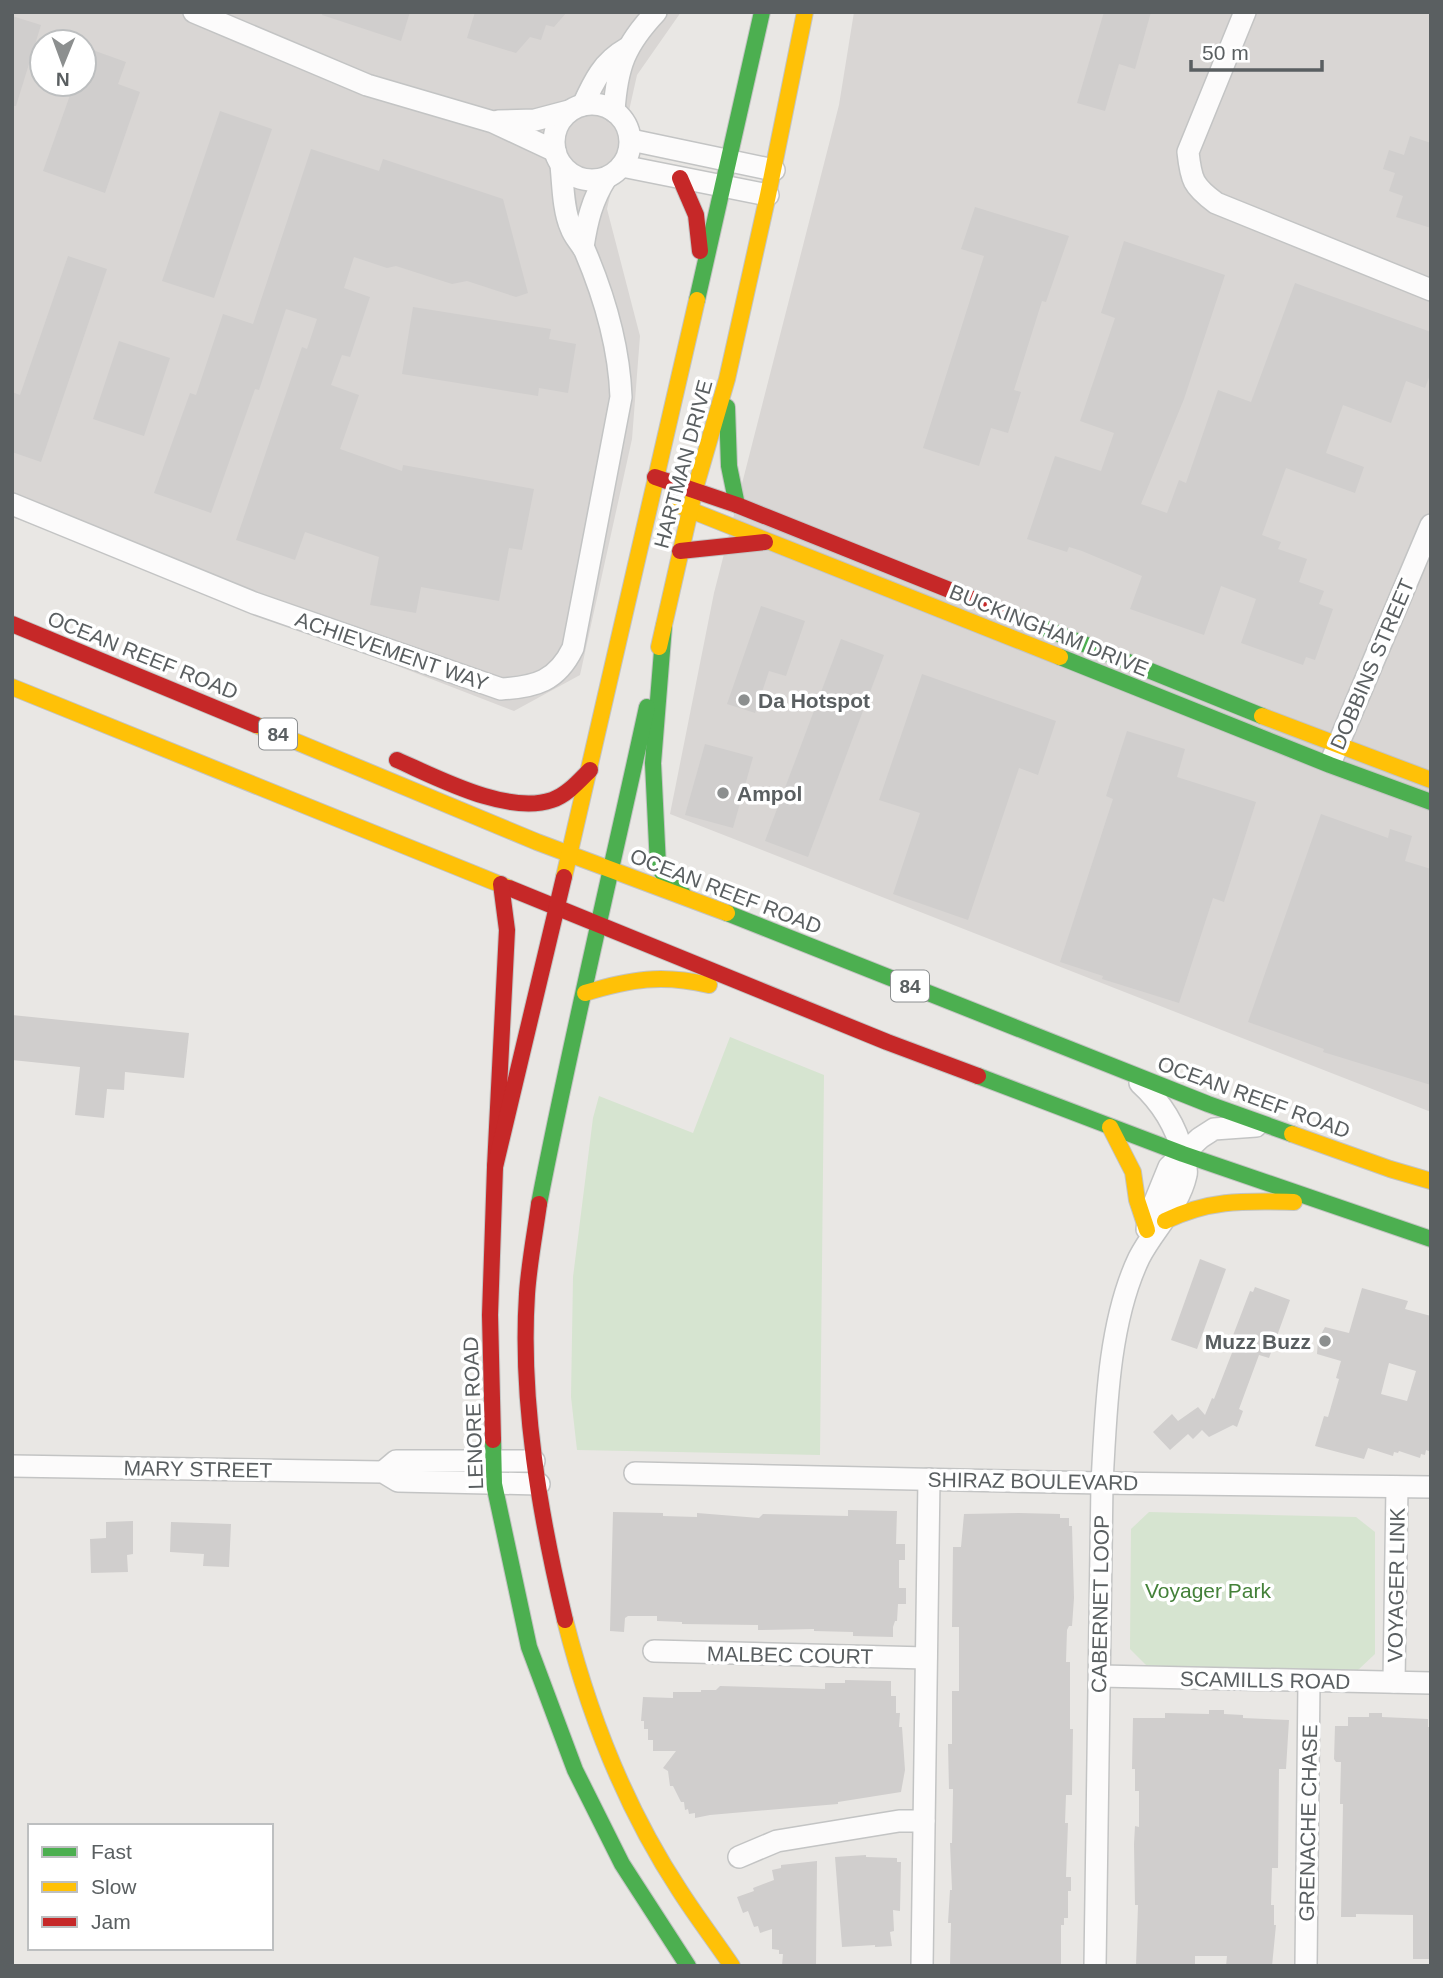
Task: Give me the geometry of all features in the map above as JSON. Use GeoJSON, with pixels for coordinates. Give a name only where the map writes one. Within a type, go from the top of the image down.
{"type":"FeatureCollection","features":[{"type":"Feature","properties":{"kind":"main road","name":"HARTMAN DRIVE"},"geometry":{"type":"LineString","coordinates":[[556,908],[590,770],[762,12]]}},
{"type":"Feature","properties":{"kind":"main road","name":"HARTMAN DRIVE"},"geometry":{"type":"LineString","coordinates":[[600,926],[680,551],[727,379],[774,170],[805,12]]}},
{"type":"Feature","properties":{"kind":"main road"},"geometry":{"type":"LineString","coordinates":[[680,178],[696,215],[703,271]]}},
{"type":"Feature","properties":{"kind":"main road"},"geometry":{"type":"LineString","coordinates":[[727,379],[729,466],[737,505]]}},
{"type":"Feature","properties":{"kind":"main road","name":"BUCKINGHAM DRIVE"},"geometry":{"type":"LineString","coordinates":[[655,477],[737,505],[1334,755],[1431,802]]}},
{"type":"Feature","properties":{"kind":"main road","name":"BUCKINGHAM DRIVE"},"geometry":{"type":"LineString","coordinates":[[651,497],[690,508],[1334,755],[1431,780]]}},
{"type":"Feature","properties":{"kind":"main road"},"geometry":{"type":"LineString","coordinates":[[680,551],[771,541]]}},
{"type":"Feature","properties":{"kind":"main road","name":"OCEAN REEF ROAD"},"geometry":{"type":"LineString","coordinates":[[12,624],[568,854],[687,897],[1128,1073],[1390,1170],[1431,1181]]}},
{"type":"Feature","properties":{"kind":"main road"},"geometry":{"type":"LineString","coordinates":[[664,626],[653,762],[658,866],[666,878],[687,897]]}},
{"type":"Feature","properties":{"kind":"main road"},"geometry":{"type":"LineString","coordinates":[[12,687],[887,1042],[1182,1154],[1431,1239]]}},
{"type":"Feature","properties":{"kind":"main road"},"geometry":{"type":"LineString","coordinates":[[185,695],[284,719]]}},
{"type":"Feature","properties":{"kind":"main road"},"geometry":{"type":"LineString","coordinates":[[383,755],[483,795],[523,803],[548,802],[562,795],[590,770]]}},
{"type":"Feature","properties":{"kind":"main road"},"geometry":{"type":"LineString","coordinates":[[495,1167],[507,930],[501,884]]}},
{"type":"Feature","properties":{"kind":"main road","name":"LENORE ROAD"},"geometry":{"type":"LineString","coordinates":[[556,908],[495,1167],[490,1315],[494,1484],[529,1647],[575,1770],[622,1864],[688,1966]]}},
{"type":"Feature","properties":{"kind":"main road"},"geometry":{"type":"LineString","coordinates":[[600,926],[559,1099],[539,1205],[527,1293],[527,1386],[534,1461],[563,1611],[577,1668],[609,1757],[653,1846],[679,1890],[732,1966]]}},
{"type":"Feature","properties":{"kind":"main road"},"geometry":{"type":"LineString","coordinates":[[586,993],[638,977],[674,977],[755,998],[832,1028],[887,1042]]}},
{"type":"Feature","properties":{"kind":"main road"},"geometry":{"type":"LineString","coordinates":[[1110,1127],[1133,1172],[1137,1200],[1152,1233],[1191,1207],[1210,1202],[1323,1202]]}},
{"type":"Feature","properties":{"kind":"street"},"geometry":{"type":"LineString","coordinates":[[194,12],[368,85],[493,122],[558,158],[572,175],[587,180],[614,172],[680,178],[768,195]]}},
{"type":"Feature","properties":{"kind":"street"},"geometry":{"type":"LineString","coordinates":[[614,111],[615,90],[627,48],[656,12]]}},
{"type":"Feature","properties":{"kind":"street"},"geometry":{"type":"LineString","coordinates":[[1245,12],[1188,152],[1190,177],[1203,194],[1216,203],[1431,290]]}},
{"type":"Feature","properties":{"kind":"street"},"geometry":{"type":"LineString","coordinates":[[558,158],[554,136],[559,122],[576,108],[612,57],[627,48]]}},
{"type":"Feature","properties":{"kind":"street"},"geometry":{"type":"LineString","coordinates":[[493,122],[535,120],[598,104],[614,111],[626,123],[631,139],[629,153],[614,172]]}},
{"type":"Feature","properties":{"kind":"street"},"geometry":{"type":"LineString","coordinates":[[631,139],[774,170]]}},
{"type":"Feature","properties":{"kind":"street","name":"ACHIEVEMENT WAY"},"geometry":{"type":"LineString","coordinates":[[12,504],[254,603],[501,689],[528,687],[549,678],[565,666],[573,648],[621,397],[620,365],[613,329],[583,247],[570,228],[558,158]]}},
{"type":"Feature","properties":{"kind":"street","name":"ACHIEVEMENT WAY"},"geometry":{"type":"LineString","coordinates":[[583,247],[594,196],[614,172]]}},
{"type":"Feature","properties":{"kind":"street","name":"DOBBINS STREET"},"geometry":{"type":"LineString","coordinates":[[1334,755],[1431,525]]}},
{"type":"Feature","properties":{"kind":"street"},"geometry":{"type":"LineString","coordinates":[[1128,1073],[1157,1098],[1178,1136],[1182,1154]]}},
{"type":"Feature","properties":{"kind":"street","name":"CABERNET LOOP"},"geometry":{"type":"LineString","coordinates":[[1095,1966],[1102,1483],[1105,1415],[1118,1323],[1138,1260],[1152,1233],[1149,1216],[1169,1167],[1199,1138],[1214,1129],[1269,1126]]}},
{"type":"Feature","properties":{"kind":"street","name":"MARY STREET"},"geometry":{"type":"LineString","coordinates":[[383,1472],[396,1461],[534,1461]]}},
{"type":"Feature","properties":{"kind":"street","name":"MARY STREET"},"geometry":{"type":"LineString","coordinates":[[12,1466],[383,1472],[398,1481],[538,1484]]}},
{"type":"Feature","properties":{"kind":"street","name":"SHIRAZ BOULEVARD"},"geometry":{"type":"LineString","coordinates":[[635,1473],[1431,1487]]}},
{"type":"Feature","properties":{"kind":"street"},"geometry":{"type":"LineString","coordinates":[[922,1966],[929,1479]]}},
{"type":"Feature","properties":{"kind":"street","name":"VOYAGER LINK"},"geometry":{"type":"LineString","coordinates":[[1394,1682],[1397,1487]]}},
{"type":"Feature","properties":{"kind":"street","name":"MALBEC COURT"},"geometry":{"type":"LineString","coordinates":[[654,1651],[926,1658]]}},
{"type":"Feature","properties":{"kind":"street","name":"SCAMILLS ROAD"},"geometry":{"type":"LineString","coordinates":[[1100,1676],[1431,1683]]}},
{"type":"Feature","properties":{"kind":"street","name":"GRENACHE CHASE"},"geometry":{"type":"LineString","coordinates":[[1306,1966],[1309,1681]]}},
{"type":"Feature","properties":{"kind":"street"},"geometry":{"type":"LineString","coordinates":[[739,1857],[777,1841],[899,1821],[924,1821]]}},
{"type":"Feature","properties":{"kind":"shaded area"},"geometry":{"type":"Polygon","coordinates":[[[12,12],[681,12],[637,75],[607,209],[640,336],[632,439],[580,675],[514,711],[12,517],[12,12]]]}},
{"type":"Feature","properties":{"kind":"shaded area"},"geometry":{"type":"Polygon","coordinates":[[[854,12],[1431,12],[1431,1112],[670,814],[714,593],[839,105],[854,12]]]}},
{"type":"Feature","properties":{"kind":"green space"},"geometry":{"type":"Polygon","coordinates":[[[730,1037],[824,1075],[820,1455],[577,1450],[571,1397],[573,1277],[593,1118],[599,1096],[693,1133],[730,1037]]]}},
{"type":"Feature","properties":{"kind":"green space","name":"Voyager Park"},"geometry":{"type":"Polygon","coordinates":[[[1149,1512],[1356,1517],[1375,1532],[1375,1654],[1358,1670],[1147,1666],[1130,1649],[1131,1529],[1149,1512]]]}},
{"type":"Feature","properties":{"kind":"building"},"geometry":{"type":"Polygon","coordinates":[[[323,12],[410,12],[401,41],[322,15],[323,12]]]}},
{"type":"Feature","properties":{"kind":"building"},"geometry":{"type":"Polygon","coordinates":[[[475,12],[567,12],[554,27],[546,25],[541,40],[530,37],[516,53],[467,38],[475,12]]]}},
{"type":"Feature","properties":{"kind":"building"},"geometry":{"type":"Polygon","coordinates":[[[1104,12],[1151,12],[1135,69],[1119,64],[1105,111],[1077,103],[1104,12]]]}},
{"type":"Feature","properties":{"kind":"building"},"geometry":{"type":"Polygon","coordinates":[[[12,16],[41,25],[40,28],[28,28],[28,67],[16,106],[12,106],[12,16]]]}},
{"type":"Feature","properties":{"kind":"building"},"geometry":{"type":"Polygon","coordinates":[[[98,52],[126,62],[118,84],[140,92],[105,193],[43,171],[69,98],[98,98],[98,52]]]}},
{"type":"Feature","properties":{"kind":"building"},"geometry":{"type":"Polygon","coordinates":[[[220,111],[272,129],[214,298],[162,281],[220,111]]]}},
{"type":"Feature","properties":{"kind":"building"},"geometry":{"type":"Polygon","coordinates":[[[1410,136],[1431,143],[1431,228],[1396,217],[1403,196],[1389,191],[1395,173],[1383,169],[1389,150],[1404,155],[1410,136]]]}},
{"type":"Feature","properties":{"kind":"building"},"geometry":{"type":"Polygon","coordinates":[[[311,149],[379,171],[383,159],[503,199],[528,293],[516,297],[467,281],[452,284],[396,266],[387,268],[354,257],[344,288],[370,297],[350,357],[342,355],[331,385],[359,395],[340,449],[402,471],[403,465],[534,489],[522,550],[509,548],[499,601],[421,587],[416,613],[370,605],[379,557],[305,532],[295,560],[236,540],[302,347],[307,349],[317,319],[286,309],[259,390],[255,389],[211,513],[154,493],[190,393],[196,395],[223,314],[253,324],[311,149]]]}},
{"type":"Feature","properties":{"kind":"building"},"geometry":{"type":"Polygon","coordinates":[[[975,207],[1069,236],[1046,302],[1042,301],[1014,390],[1021,392],[1008,433],[991,428],[979,466],[923,448],[984,256],[961,249],[975,207]]]}},
{"type":"Feature","properties":{"kind":"building"},"geometry":{"type":"Polygon","coordinates":[[[1124,241],[1225,275],[1184,399],[1141,504],[1167,513],[1179,480],[1186,483],[1218,390],[1251,402],[1295,283],[1431,332],[1431,372],[1425,388],[1406,381],[1391,423],[1343,405],[1326,453],[1364,467],[1355,493],[1286,468],[1262,535],[1281,542],[1278,549],[1307,559],[1299,582],[1324,591],[1319,604],[1333,609],[1315,660],[1306,657],[1303,665],[1241,643],[1256,599],[1221,586],[1204,635],[1130,609],[1142,576],[1082,551],[1069,547],[1067,552],[1027,539],[1055,456],[1101,471],[1114,433],[1080,421],[1115,318],[1101,313],[1124,241]]]}},
{"type":"Feature","properties":{"kind":"building"},"geometry":{"type":"Polygon","coordinates":[[[68,256],[107,269],[41,462],[12,452],[12,392],[20,395],[68,256]]]}},
{"type":"Feature","properties":{"kind":"building"},"geometry":{"type":"Polygon","coordinates":[[[413,307],[551,329],[549,339],[576,344],[568,393],[539,388],[538,396],[402,374],[413,307]]]}},
{"type":"Feature","properties":{"kind":"building"},"geometry":{"type":"Polygon","coordinates":[[[119,341],[170,358],[144,436],[93,419],[119,341]]]}},
{"type":"Feature","properties":{"kind":"building"},"geometry":{"type":"Polygon","coordinates":[[[761,606],[805,621],[786,676],[769,671],[755,713],[727,704],[761,606]]]}},
{"type":"Feature","properties":{"kind":"building"},"geometry":{"type":"Polygon","coordinates":[[[841,639],[884,655],[808,857],[765,841],[841,639]]]}},
{"type":"Feature","properties":{"kind":"building"},"geometry":{"type":"Polygon","coordinates":[[[922,674],[1056,721],[1038,775],[1019,768],[968,920],[893,894],[920,813],[879,800],[922,674]]]}},
{"type":"Feature","properties":{"kind":"building"},"geometry":{"type":"Polygon","coordinates":[[[1127,731],[1185,749],[1177,777],[1256,802],[1224,902],[1213,898],[1179,1003],[1102,979],[1103,976],[1060,962],[1113,799],[1106,796],[1127,731]]]}},
{"type":"Feature","properties":{"kind":"building"},"geometry":{"type":"Polygon","coordinates":[[[705,744],[753,757],[733,828],[685,815],[705,744]]]}},
{"type":"Feature","properties":{"kind":"building"},"geometry":{"type":"Polygon","coordinates":[[[1321,814],[1388,838],[1390,829],[1412,836],[1405,861],[1431,869],[1431,1085],[1323,1052],[1324,1049],[1248,1022],[1321,814]]]}},
{"type":"Feature","properties":{"kind":"building"},"geometry":{"type":"Polygon","coordinates":[[[12,1015],[189,1033],[184,1078],[125,1072],[124,1090],[107,1089],[104,1118],[75,1115],[80,1067],[12,1060],[12,1015]]]}},
{"type":"Feature","properties":{"kind":"building"},"geometry":{"type":"Polygon","coordinates":[[[1200,1259],[1226,1269],[1197,1349],[1171,1340],[1200,1259]]]}},
{"type":"Feature","properties":{"kind":"building"},"geometry":{"type":"Polygon","coordinates":[[[1255,1287],[1290,1300],[1269,1358],[1259,1355],[1239,1409],[1243,1411],[1237,1427],[1233,1425],[1209,1437],[1202,1430],[1193,1439],[1188,1434],[1170,1450],[1153,1432],[1172,1414],[1178,1421],[1198,1407],[1205,1415],[1237,1340],[1232,1338],[1250,1291],[1253,1292],[1255,1287]]]}},
{"type":"Feature","properties":{"kind":"building"},"geometry":{"type":"Polygon","coordinates":[[[1362,1288],[1408,1301],[1405,1309],[1431,1316],[1431,1452],[1426,1450],[1425,1455],[1421,1454],[1420,1458],[1399,1451],[1394,1452],[1393,1456],[1368,1448],[1364,1459],[1315,1446],[1324,1416],[1328,1417],[1339,1379],[1336,1378],[1341,1361],[1317,1354],[1318,1340],[1325,1327],[1349,1333],[1362,1288]],[[1389,1363],[1381,1394],[1407,1401],[1416,1371],[1389,1363]]]}},
{"type":"Feature","properties":{"kind":"building"},"geometry":{"type":"Polygon","coordinates":[[[848,1510],[897,1511],[896,1544],[905,1544],[905,1560],[899,1560],[899,1588],[906,1588],[906,1604],[898,1604],[893,1637],[853,1636],[853,1632],[814,1629],[758,1630],[758,1625],[682,1624],[657,1621],[657,1616],[628,1616],[625,1618],[624,1632],[610,1631],[613,1512],[697,1517],[697,1513],[759,1518],[763,1514],[848,1516],[848,1510]]]}},
{"type":"Feature","properties":{"kind":"building"},"geometry":{"type":"Polygon","coordinates":[[[964,1514],[1060,1514],[1060,1518],[1069,1518],[1069,1526],[1072,1526],[1074,1598],[1072,1626],[1067,1630],[1066,1662],[1070,1662],[1072,1795],[1066,1795],[1065,1823],[1068,1823],[1066,1877],[1071,1877],[1071,1891],[1068,1891],[1068,1918],[1064,1918],[1064,1925],[1061,1925],[1061,1966],[950,1966],[951,1923],[948,1923],[952,1890],[950,1843],[953,1789],[949,1789],[948,1744],[952,1744],[952,1691],[959,1691],[959,1627],[952,1627],[953,1547],[961,1547],[964,1514]]]}},
{"type":"Feature","properties":{"kind":"building"},"geometry":{"type":"Polygon","coordinates":[[[133,1521],[133,1554],[127,1555],[128,1572],[91,1573],[90,1539],[106,1538],[106,1522],[133,1521]]]}},
{"type":"Feature","properties":{"kind":"building"},"geometry":{"type":"Polygon","coordinates":[[[171,1522],[231,1524],[229,1567],[203,1566],[204,1554],[170,1552],[171,1522]]]}},
{"type":"Feature","properties":{"kind":"building"},"geometry":{"type":"Polygon","coordinates":[[[845,1680],[891,1681],[891,1696],[896,1696],[896,1713],[900,1713],[899,1727],[902,1727],[905,1770],[901,1792],[838,1804],[695,1818],[695,1813],[689,1814],[688,1809],[685,1810],[684,1802],[681,1802],[673,1786],[670,1786],[668,1771],[663,1768],[676,1751],[653,1751],[653,1740],[648,1740],[648,1729],[644,1729],[644,1721],[641,1721],[643,1697],[673,1698],[673,1692],[701,1692],[716,1690],[720,1686],[825,1689],[825,1683],[845,1683],[845,1680]]]}},
{"type":"Feature","properties":{"kind":"building"},"geometry":{"type":"Polygon","coordinates":[[[1209,1710],[1224,1710],[1224,1714],[1243,1715],[1243,1718],[1289,1720],[1286,1769],[1279,1769],[1278,1868],[1272,1868],[1271,1905],[1274,1905],[1276,1925],[1272,1966],[1226,1966],[1227,1956],[1195,1956],[1195,1966],[1136,1966],[1138,1905],[1135,1905],[1134,1844],[1135,1826],[1139,1827],[1139,1791],[1135,1791],[1135,1769],[1132,1769],[1133,1718],[1165,1718],[1165,1713],[1209,1714],[1209,1710]]]}},
{"type":"Feature","properties":{"kind":"building"},"geometry":{"type":"Polygon","coordinates":[[[1369,1713],[1382,1713],[1382,1717],[1428,1719],[1428,1727],[1431,1727],[1431,1959],[1413,1959],[1413,1915],[1356,1914],[1356,1917],[1341,1917],[1343,1804],[1340,1804],[1341,1762],[1334,1759],[1335,1726],[1348,1726],[1348,1717],[1369,1717],[1369,1713]]]}},
{"type":"Feature","properties":{"kind":"building"},"geometry":{"type":"Polygon","coordinates":[[[866,1855],[897,1858],[897,1862],[901,1862],[900,1911],[893,1910],[894,1931],[890,1932],[892,1946],[842,1947],[835,1857],[866,1855]]]}},
{"type":"Feature","properties":{"kind":"building"},"geometry":{"type":"Polygon","coordinates":[[[817,1861],[816,1966],[782,1966],[783,1954],[772,1949],[772,1929],[760,1933],[758,1926],[754,1927],[748,1911],[743,1913],[737,1897],[774,1880],[772,1870],[781,1868],[781,1865],[817,1861]]]}},
{"type":"Feature","properties":{"kind":"traffic: fast"},"geometry":{"type":"LineString","coordinates":[[697,300],[762,12]]}},
{"type":"Feature","properties":{"kind":"traffic: fast"},"geometry":{"type":"LineString","coordinates":[[727,407],[729,466],[737,505]]}},
{"type":"Feature","properties":{"kind":"traffic: fast"},"geometry":{"type":"LineString","coordinates":[[1002,611],[1262,716]]}},
{"type":"Feature","properties":{"kind":"traffic: fast"},"geometry":{"type":"LineString","coordinates":[[664,626],[653,763],[658,866],[683,894]]}},
{"type":"Feature","properties":{"kind":"traffic: fast"},"geometry":{"type":"LineString","coordinates":[[1060,657],[1330,765],[1431,802]]}},
{"type":"Feature","properties":{"kind":"traffic: fast"},"geometry":{"type":"LineString","coordinates":[[539,1204],[647,707]]}},
{"type":"Feature","properties":{"kind":"traffic: fast"},"geometry":{"type":"LineString","coordinates":[[727,913],[1208,1104],[1292,1134]]}},
{"type":"Feature","properties":{"kind":"traffic: fast"},"geometry":{"type":"LineString","coordinates":[[978,1076],[1183,1154],[1431,1239]]}},
{"type":"Feature","properties":{"kind":"traffic: fast"},"geometry":{"type":"LineString","coordinates":[[493,1440],[494,1484],[529,1647],[575,1770],[622,1864],[688,1966]]}},
{"type":"Feature","properties":{"kind":"traffic: slow"},"geometry":{"type":"LineString","coordinates":[[659,647],[695,489],[727,379],[805,12]]}},
{"type":"Feature","properties":{"kind":"traffic: slow"},"geometry":{"type":"LineString","coordinates":[[564,877],[697,300]]}},
{"type":"Feature","properties":{"kind":"traffic: slow"},"geometry":{"type":"LineString","coordinates":[[675,504],[1060,657]]}},
{"type":"Feature","properties":{"kind":"traffic: slow"},"geometry":{"type":"LineString","coordinates":[[12,687],[509,888]]}},
{"type":"Feature","properties":{"kind":"traffic: slow"},"geometry":{"type":"LineString","coordinates":[[1262,716],[1431,780]]}},
{"type":"Feature","properties":{"kind":"traffic: slow"},"geometry":{"type":"LineString","coordinates":[[256,725],[537,842],[727,913]]}},
{"type":"Feature","properties":{"kind":"traffic: slow"},"geometry":{"type":"LineString","coordinates":[[585,993],[617,984],[661,979],[709,985]]}},
{"type":"Feature","properties":{"kind":"traffic: slow"},"geometry":{"type":"LineString","coordinates":[[1110,1127],[1133,1172],[1137,1200],[1147,1230]]}},
{"type":"Feature","properties":{"kind":"traffic: slow"},"geometry":{"type":"LineString","coordinates":[[1292,1134],[1431,1181]]}},
{"type":"Feature","properties":{"kind":"traffic: slow"},"geometry":{"type":"LineString","coordinates":[[1165,1221],[1213,1205],[1294,1202]]}},
{"type":"Feature","properties":{"kind":"traffic: slow"},"geometry":{"type":"LineString","coordinates":[[565,1620],[598,1726],[626,1794],[661,1860],[732,1966]]}},
{"type":"Feature","properties":{"kind":"traffic: jam"},"geometry":{"type":"LineString","coordinates":[[680,178],[696,215],[700,251]]}},
{"type":"Feature","properties":{"kind":"traffic: jam"},"geometry":{"type":"LineString","coordinates":[[655,477],[737,505],[1002,611]]}},
{"type":"Feature","properties":{"kind":"traffic: jam"},"geometry":{"type":"LineString","coordinates":[[680,551],[765,542]]}},
{"type":"Feature","properties":{"kind":"traffic: jam"},"geometry":{"type":"LineString","coordinates":[[12,624],[256,725]]}},
{"type":"Feature","properties":{"kind":"traffic: jam"},"geometry":{"type":"LineString","coordinates":[[397,760],[452,785],[515,803],[534,803],[557,798],[590,770]]}},
{"type":"Feature","properties":{"kind":"traffic: jam"},"geometry":{"type":"LineString","coordinates":[[493,1440],[490,1315],[495,1167],[564,877]]}},
{"type":"Feature","properties":{"kind":"traffic: jam"},"geometry":{"type":"LineString","coordinates":[[495,1167],[507,930],[501,884]]}},
{"type":"Feature","properties":{"kind":"traffic: jam"},"geometry":{"type":"LineString","coordinates":[[509,888],[887,1042],[978,1076]]}},
{"type":"Feature","properties":{"kind":"traffic: jam"},"geometry":{"type":"LineString","coordinates":[[539,1204],[527,1294],[526,1375],[540,1499],[565,1620]]}},
{"type":"Feature","properties":{"kind":"place","name":"Da Hotspot"},"geometry":{"type":"Point","coordinates":[744,700]}},
{"type":"Feature","properties":{"kind":"place","name":"Ampol"},"geometry":{"type":"Point","coordinates":[723,793]}},
{"type":"Feature","properties":{"kind":"place","name":"Muzz Buzz"},"geometry":{"type":"Point","coordinates":[1325,1341]}}]}
